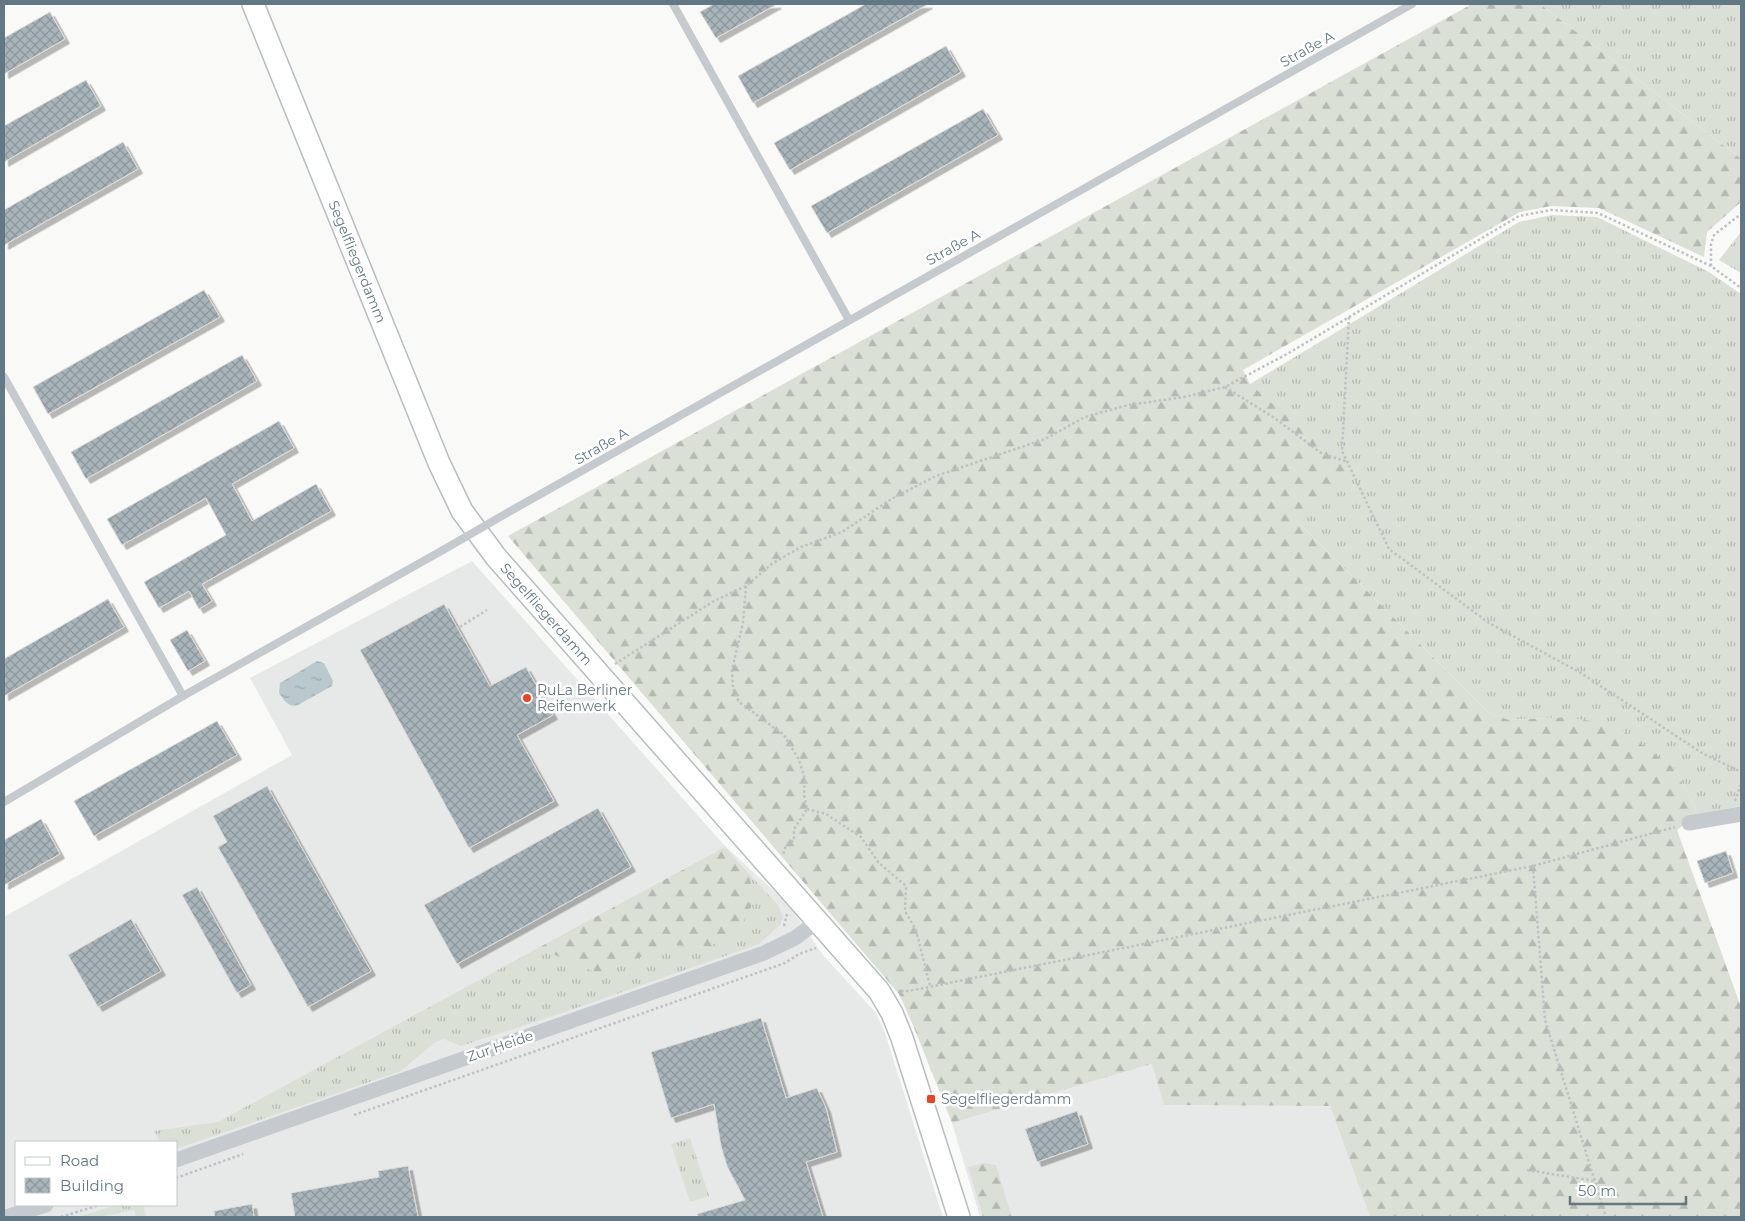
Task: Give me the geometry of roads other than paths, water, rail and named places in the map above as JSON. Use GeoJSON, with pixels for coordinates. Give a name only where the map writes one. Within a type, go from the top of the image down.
{"type":"FeatureCollection","features":[{"type":"Feature","properties":{"kind":"street","name":"Segelfliegerdamm"},"geometry":{"type":"LineString","coordinates":[[253,4],[439,462],[462,511],[496,557],[880,991],[892,1013],[902,1038],[959,1217]]}},
{"type":"Feature","properties":{"kind":"street"},"geometry":{"type":"LineString","coordinates":[[1689,823],[1741,814]]}},
{"type":"Feature","properties":{"kind":"street","name":"Zur Heide"},"geometry":{"type":"LineString","coordinates":[[178,1159],[764,953],[795,938],[818,921]]}},
{"type":"Feature","properties":{"kind":"street"},"geometry":{"type":"LineString","coordinates":[[6,1217],[43,1206]]}},
{"type":"Feature","properties":{"kind":"lane"},"geometry":{"type":"LineString","coordinates":[[673,4],[848,320]]}},
{"type":"Feature","properties":{"kind":"lane","name":"Straße A"},"geometry":{"type":"LineString","coordinates":[[4,802],[182,696],[1412,4]]}},
{"type":"Feature","properties":{"kind":"lane"},"geometry":{"type":"LineString","coordinates":[[4,377],[182,696]]}},
{"type":"Feature","properties":{"kind":"water"},"geometry":{"type":"Polygon","coordinates":[[[317,661],[324,663],[333,681],[332,686],[298,705],[289,704],[279,693],[280,683],[317,661]]]}},
{"type":"Feature","properties":{"kind":"place","name":"RuLa Berliner Reifenwerk"},"geometry":{"type":"Point","coordinates":[527,698]}},
{"type":"Feature","properties":{"kind":"place","name":"Segelfliegerdamm"},"geometry":{"type":"Point","coordinates":[931,1099]}}]}
